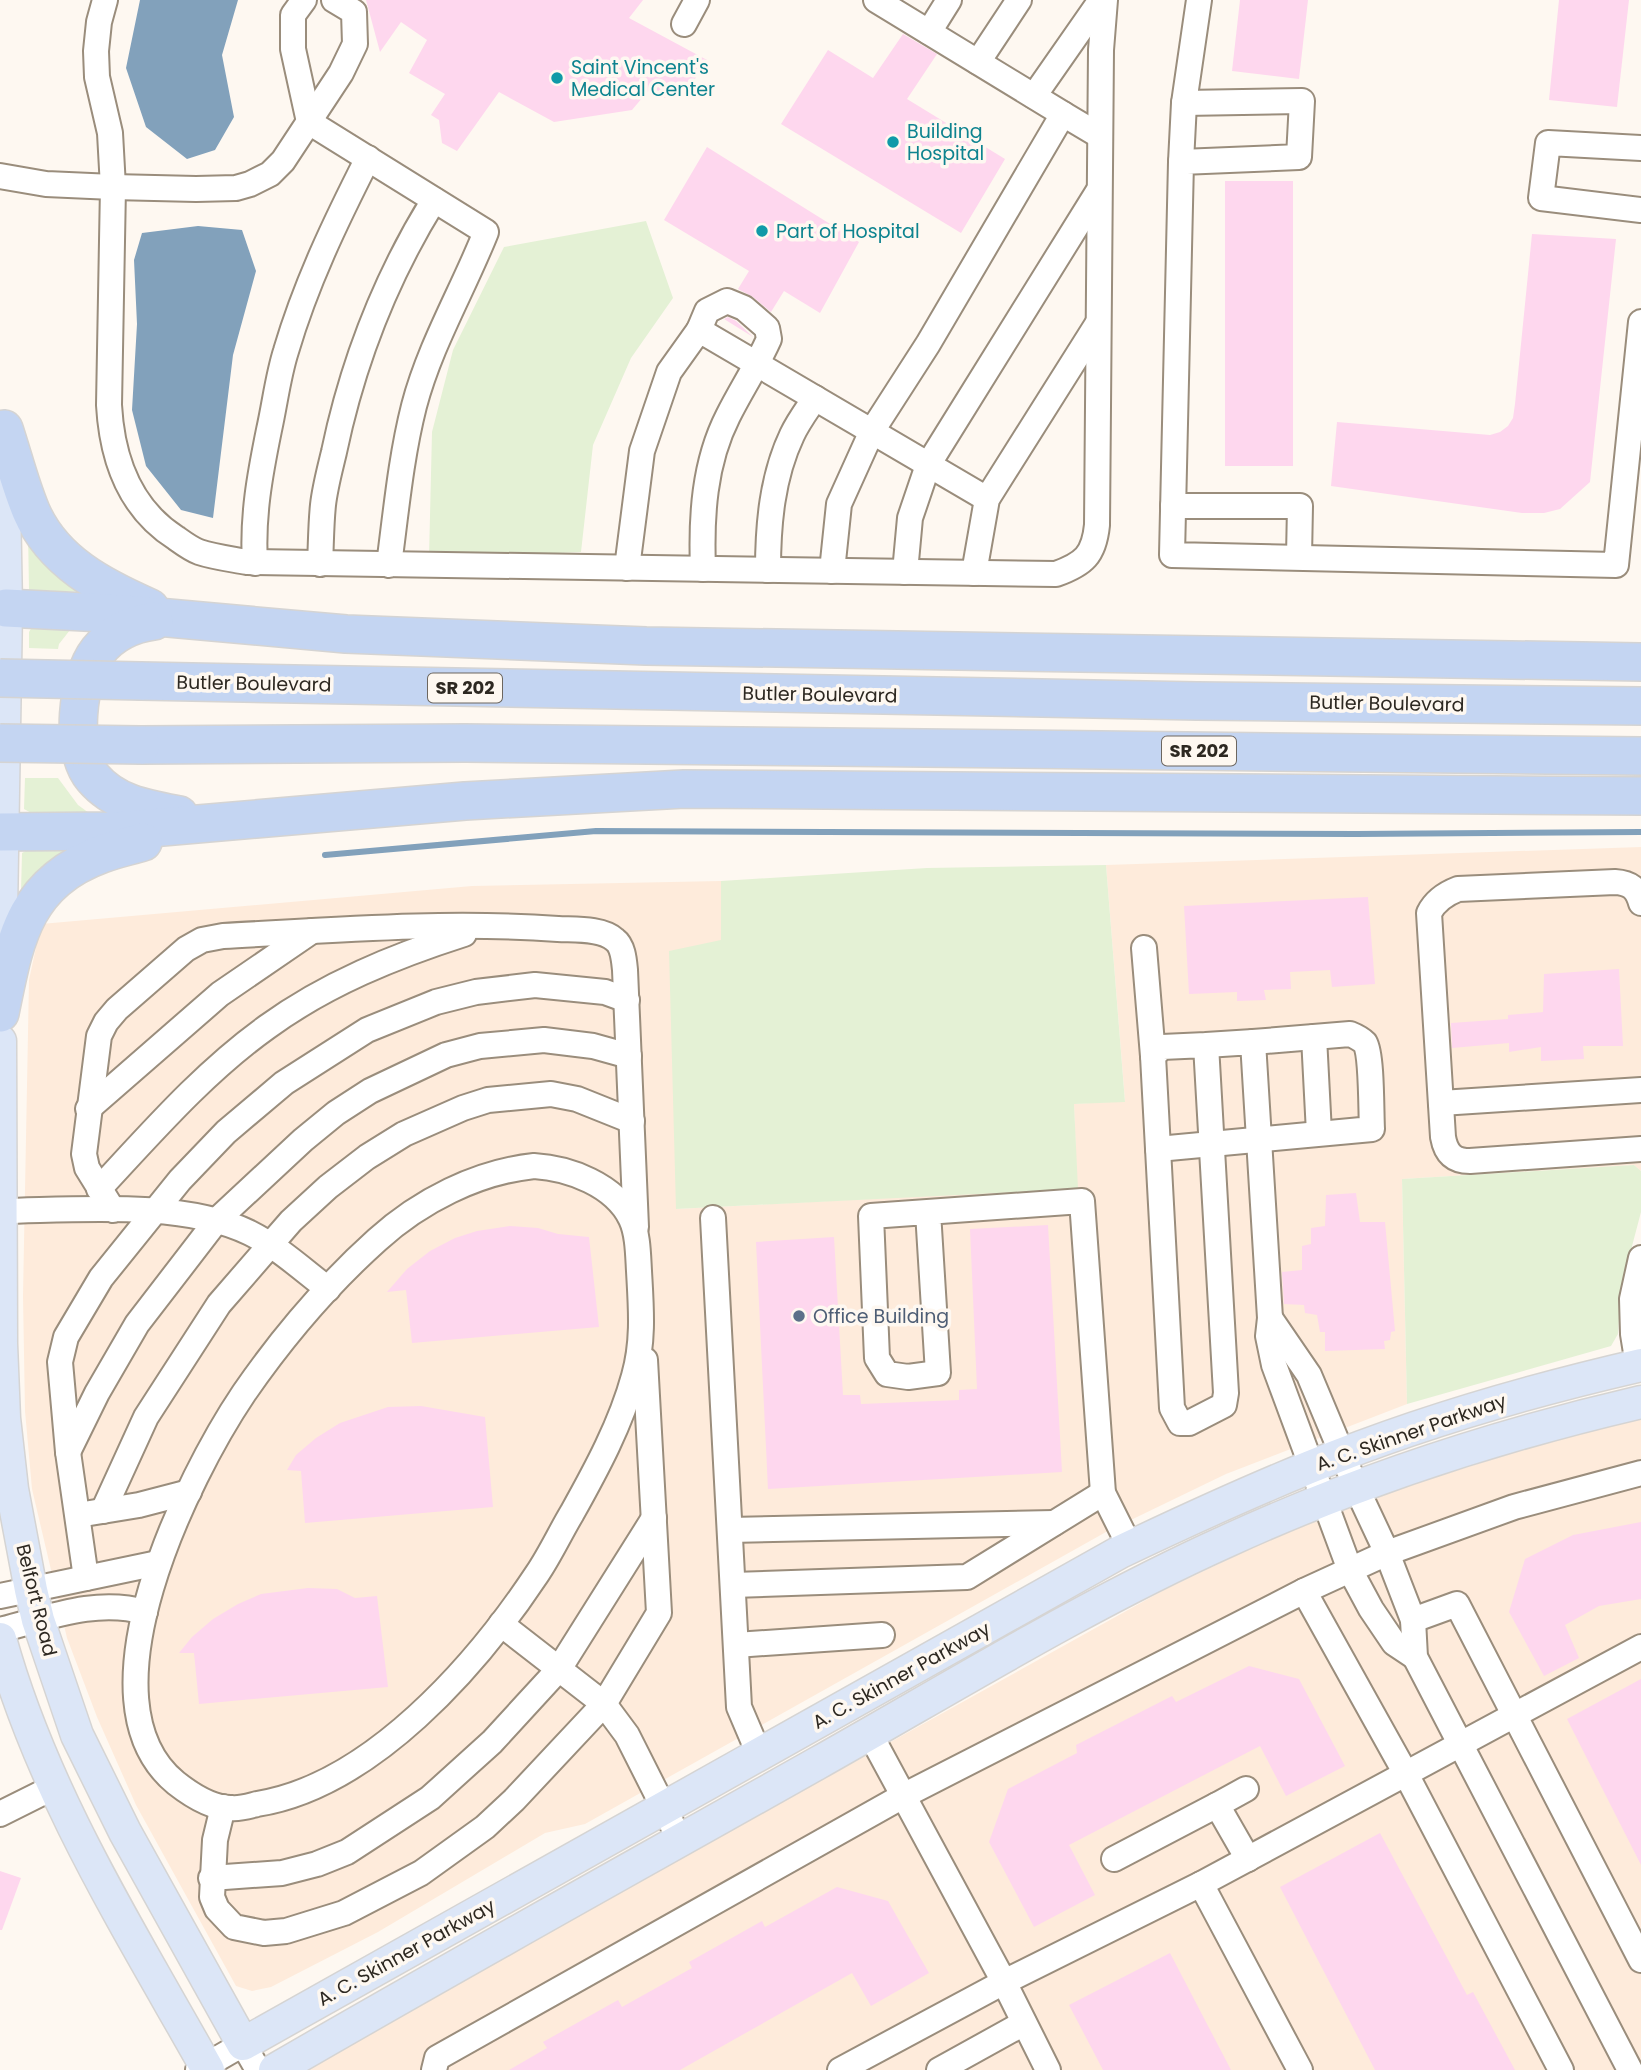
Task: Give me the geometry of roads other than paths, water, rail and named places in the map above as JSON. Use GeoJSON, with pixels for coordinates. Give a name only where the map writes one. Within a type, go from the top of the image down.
{"type":"FeatureCollection","features":[{"type":"Feature","properties":{"kind":"highway"},"geometry":{"type":"LineString","coordinates":[[2,421],[32,512],[46,537],[63,556],[79,572],[102,586],[155,610],[184,619]]}},
{"type":"Feature","properties":{"kind":"highway"},"geometry":{"type":"LineString","coordinates":[[3,607],[184,619],[346,634],[646,646],[1641,662]]}},
{"type":"Feature","properties":{"kind":"highway"},"geometry":{"type":"LineString","coordinates":[[184,619],[150,621],[127,627],[99,650],[88,667],[78,717],[82,758],[91,776],[105,791],[139,808],[214,822]]}},
{"type":"Feature","properties":{"kind":"highway","name":"Butler Boulevard"},"geometry":{"type":"LineString","coordinates":[[0,678],[1184,701],[1641,706]]}},
{"type":"Feature","properties":{"kind":"highway","name":"SR 202"},"geometry":{"type":"LineString","coordinates":[[0,743],[465,743],[1641,756]]}},
{"type":"Feature","properties":{"kind":"highway"},"geometry":{"type":"LineString","coordinates":[[1,832],[116,831],[489,799],[684,789],[1641,796]]}},
{"type":"Feature","properties":{"kind":"highway"},"geometry":{"type":"LineString","coordinates":[[0,1013],[19,932],[30,909],[50,884],[100,855],[214,822]]}},
{"type":"Feature","properties":{"kind":"main road"},"geometry":{"type":"LineString","coordinates":[[0,979],[2,421]]}},
{"type":"Feature","properties":{"kind":"main road","name":"Belfort Road"},"geometry":{"type":"LineString","coordinates":[[0,1041],[1,1344],[4,1418],[12,1489],[38,1620],[78,1735],[119,1820],[251,2057]]}},
{"type":"Feature","properties":{"kind":"main road","name":"A. C. Skinner Parkway"},"geometry":{"type":"LineString","coordinates":[[251,2057],[664,1807],[1130,1547],[1243,1495],[1344,1453],[1528,1393],[1640,1365]]}},
{"type":"Feature","properties":{"kind":"main road","name":"A. C. Skinner Parkway"},"geometry":{"type":"LineString","coordinates":[[275,2070],[680,1840],[1158,1574],[1226,1541],[1356,1487],[1504,1437],[1641,1402]]}},
{"type":"Feature","properties":{"kind":"main road"},"geometry":{"type":"LineString","coordinates":[[0,1639],[35,1744],[65,1812],[204,2069]]}},
{"type":"Feature","properties":{"kind":"street"},"geometry":{"type":"LineString","coordinates":[[105,0],[96,51],[97,77],[110,133],[113,187],[110,430],[122,477],[131,493],[153,520],[197,552],[255,562],[320,564],[1056,574],[1086,559],[1095,545],[1097,524],[1103,0]]}},
{"type":"Feature","properties":{"kind":"street"},"geometry":{"type":"LineString","coordinates":[[304,0],[293,15],[293,49],[309,122],[486,232],[444,323],[414,405],[399,486],[389,565]]}},
{"type":"Feature","properties":{"kind":"street"},"geometry":{"type":"LineString","coordinates":[[0,176],[46,184],[196,189],[236,188],[270,174],[283,162],[341,73],[355,44],[354,12],[334,0]]}},
{"type":"Feature","properties":{"kind":"street"},"geometry":{"type":"LineString","coordinates":[[684,24],[697,0]]}},
{"type":"Feature","properties":{"kind":"street"},"geometry":{"type":"LineString","coordinates":[[929,32],[949,0]]}},
{"type":"Feature","properties":{"kind":"street"},"geometry":{"type":"LineString","coordinates":[[978,62],[1019,0]]}},
{"type":"Feature","properties":{"kind":"street"},"geometry":{"type":"LineString","coordinates":[[1034,96],[1103,0]]}},
{"type":"Feature","properties":{"kind":"street"},"geometry":{"type":"LineString","coordinates":[[1199,0],[1184,103],[1181,162],[1172,555],[1616,565],[1641,322]]}},
{"type":"Feature","properties":{"kind":"street"},"geometry":{"type":"LineString","coordinates":[[880,1],[1100,135]]}},
{"type":"Feature","properties":{"kind":"street"},"geometry":{"type":"LineString","coordinates":[[1181,162],[1299,158],[1302,101],[1184,103]]}},
{"type":"Feature","properties":{"kind":"street"},"geometry":{"type":"LineString","coordinates":[[832,571],[839,503],[872,431],[928,344],[1063,114]]}},
{"type":"Feature","properties":{"kind":"street"},"geometry":{"type":"LineString","coordinates":[[1641,148],[1548,143],[1541,198],[1641,210]]}},
{"type":"Feature","properties":{"kind":"street"},"geometry":{"type":"LineString","coordinates":[[255,562],[253,536],[258,484],[285,353],[308,284],[337,218],[368,158]]}},
{"type":"Feature","properties":{"kind":"street"},"geometry":{"type":"LineString","coordinates":[[905,572],[910,518],[929,465],[1100,190]]}},
{"type":"Feature","properties":{"kind":"street"},"geometry":{"type":"LineString","coordinates":[[320,564],[323,503],[340,421],[357,360],[387,284],[434,200]]}},
{"type":"Feature","properties":{"kind":"street"},"geometry":{"type":"LineString","coordinates":[[627,568],[642,451],[669,372],[699,330],[707,311],[727,301],[744,308],[767,328],[769,340],[727,417],[709,469],[702,524],[703,569]]}},
{"type":"Feature","properties":{"kind":"street"},"geometry":{"type":"LineString","coordinates":[[974,573],[987,499],[1099,322]]}},
{"type":"Feature","properties":{"kind":"street"},"geometry":{"type":"LineString","coordinates":[[699,330],[987,499]]}},
{"type":"Feature","properties":{"kind":"street"},"geometry":{"type":"LineString","coordinates":[[768,570],[771,510],[780,470],[792,435],[815,398]]}},
{"type":"Feature","properties":{"kind":"street"},"geometry":{"type":"LineString","coordinates":[[1174,506],[1300,506],[1299,557]]}},
{"type":"Feature","properties":{"kind":"street"},"geometry":{"type":"LineString","coordinates":[[1641,903],[1634,888],[1626,883],[1615,882],[1458,889],[1433,905],[1429,913],[1444,1146],[1449,1154],[1459,1161],[1641,1149]]}},
{"type":"Feature","properties":{"kind":"street"},"geometry":{"type":"LineString","coordinates":[[113,1210],[87,1168],[84,1154],[99,1036],[117,1009],[186,949],[202,940],[223,936],[388,926],[530,927],[589,932],[616,940],[625,970],[627,1000],[637,1241],[659,1614],[604,1704],[514,1800],[485,1827],[421,1872],[344,1913],[286,1931],[264,1933],[234,1927],[217,1909],[212,1896],[215,1840],[223,1807]]}},
{"type":"Feature","properties":{"kind":"street"},"geometry":{"type":"LineString","coordinates":[[99,1189],[184,1097],[267,1027],[332,987],[409,951],[484,927]]}},
{"type":"Feature","properties":{"kind":"street"},"geometry":{"type":"LineString","coordinates":[[89,1109],[220,994],[313,931]]}},
{"type":"Feature","properties":{"kind":"street"},"geometry":{"type":"LineString","coordinates":[[1144,947],[1153,1056],[1172,1408],[1180,1423],[1189,1423],[1224,1405],[1226,1393],[1206,1045]]}},
{"type":"Feature","properties":{"kind":"street"},"geometry":{"type":"LineString","coordinates":[[86,1578],[68,1452],[60,1362],[66,1337],[101,1278],[180,1180],[226,1132],[284,1083],[367,1030],[436,1002],[508,987],[535,985],[606,992],[627,1000]]}},
{"type":"Feature","properties":{"kind":"street"},"geometry":{"type":"LineString","coordinates":[[1153,1056],[1161,1047],[1350,1034],[1366,1044],[1372,1129],[1158,1149]]}},
{"type":"Feature","properties":{"kind":"street"},"geometry":{"type":"LineString","coordinates":[[1314,1037],[1319,1133]]}},
{"type":"Feature","properties":{"kind":"street"},"geometry":{"type":"LineString","coordinates":[[68,1452],[97,1393],[137,1324],[217,1220],[293,1148],[336,1113],[370,1091],[446,1055],[480,1046],[544,1040],[593,1046],[629,1056]]}},
{"type":"Feature","properties":{"kind":"street"},"geometry":{"type":"LineString","coordinates":[[1253,1042],[1270,1318],[1268,1336],[1274,1365],[1350,1570],[1371,1609],[1394,1643],[1415,1657]]}},
{"type":"Feature","properties":{"kind":"street"},"geometry":{"type":"LineString","coordinates":[[1441,1103],[1641,1090]]}},
{"type":"Feature","properties":{"kind":"street"},"geometry":{"type":"LineString","coordinates":[[103,1511],[146,1417],[219,1304],[269,1245],[328,1187],[367,1157],[404,1134],[488,1100],[551,1094],[577,1098],[632,1121]]}},
{"type":"Feature","properties":{"kind":"street"},"geometry":{"type":"LineString","coordinates":[[637,1241],[631,1218],[618,1201],[598,1185],[574,1172],[553,1167],[512,1168],[485,1175],[453,1189],[414,1213],[380,1237],[328,1289],[277,1348],[221,1430],[189,1492],[158,1563],[145,1612],[135,1677],[143,1736],[155,1759],[169,1777],[191,1795],[223,1807],[276,1801],[310,1790],[363,1760],[395,1737],[467,1665],[538,1573],[597,1468],[635,1374],[642,1325]]}},
{"type":"Feature","properties":{"kind":"street"},"geometry":{"type":"LineString","coordinates":[[928,1212],[938,1373],[908,1377],[887,1374],[877,1358],[871,1216],[1082,1201],[1103,1493],[1130,1547]]}},
{"type":"Feature","properties":{"kind":"street"},"geometry":{"type":"LineString","coordinates":[[2,1211],[113,1210],[156,1212],[217,1220],[251,1233],[328,1289]]}},
{"type":"Feature","properties":{"kind":"street"},"geometry":{"type":"LineString","coordinates":[[713,1218],[739,1707],[759,1754]]}},
{"type":"Feature","properties":{"kind":"street"},"geometry":{"type":"LineString","coordinates":[[1640,1365],[1633,1334],[1632,1299],[1641,1258]]}},
{"type":"Feature","properties":{"kind":"street"},"geometry":{"type":"LineString","coordinates":[[1270,1318],[1309,1375],[1387,1553],[1413,1620],[1415,1657],[1630,2070]]}},
{"type":"Feature","properties":{"kind":"street"},"geometry":{"type":"LineString","coordinates":[[434,2070],[437,2058],[903,1796],[1304,1591],[1387,1553],[1514,1507],[1641,1473]]}},
{"type":"Feature","properties":{"kind":"street"},"geometry":{"type":"LineString","coordinates":[[76,1516],[139,1505],[189,1492]]}},
{"type":"Feature","properties":{"kind":"street"},"geometry":{"type":"LineString","coordinates":[[733,1585],[967,1577],[1103,1493]]}},
{"type":"Feature","properties":{"kind":"street"},"geometry":{"type":"LineString","coordinates":[[211,1878],[282,1873],[317,1864],[347,1852],[430,1798],[492,1742],[559,1669],[654,1518]]}},
{"type":"Feature","properties":{"kind":"street"},"geometry":{"type":"LineString","coordinates":[[730,1530],[1055,1523]]}},
{"type":"Feature","properties":{"kind":"street"},"geometry":{"type":"LineString","coordinates":[[0,1596],[158,1563]]}},
{"type":"Feature","properties":{"kind":"street"},"geometry":{"type":"LineString","coordinates":[[1304,1591],[1406,1774],[1561,2070]]}},
{"type":"Feature","properties":{"kind":"street"},"geometry":{"type":"LineString","coordinates":[[1413,1620],[1457,1604],[1641,1960]]}},
{"type":"Feature","properties":{"kind":"street"},"geometry":{"type":"LineString","coordinates":[[0,1630],[89,1607],[112,1606],[145,1612]]}},
{"type":"Feature","properties":{"kind":"street"},"geometry":{"type":"LineString","coordinates":[[501,1624],[604,1704],[626,1735],[680,1840]]}},
{"type":"Feature","properties":{"kind":"street"},"geometry":{"type":"LineString","coordinates":[[736,1645],[882,1635]]}},
{"type":"Feature","properties":{"kind":"street"},"geometry":{"type":"LineString","coordinates":[[840,2070],[1004,1982],[1248,1859],[1641,1647]]}},
{"type":"Feature","properties":{"kind":"street"},"geometry":{"type":"LineString","coordinates":[[870,1734],[1004,1982],[1048,2070]]}},
{"type":"Feature","properties":{"kind":"street"},"geometry":{"type":"LineString","coordinates":[[0,1814],[54,1787]]}},
{"type":"Feature","properties":{"kind":"street"},"geometry":{"type":"LineString","coordinates":[[1114,1859],[1246,1789]]}},
{"type":"Feature","properties":{"kind":"street"},"geometry":{"type":"LineString","coordinates":[[1217,1805],[1248,1859]]}},
{"type":"Feature","properties":{"kind":"street"},"geometry":{"type":"LineString","coordinates":[[1200,1884],[1300,2070]]}},
{"type":"Feature","properties":{"kind":"street"},"geometry":{"type":"LineString","coordinates":[[939,2070],[1024,2023]]}},
{"type":"Feature","properties":{"kind":"street","name":"A. C. Skinner Parkway"},"geometry":{"type":"LineString","coordinates":[[204,2069],[251,2057]]}},
{"type":"Feature","properties":{"kind":"water"},"geometry":{"type":"Polygon","coordinates":[[[140,0],[238,0],[222,55],[234,117],[215,150],[187,159],[146,127],[126,68],[140,0]]]}},
{"type":"Feature","properties":{"kind":"water"},"geometry":{"type":"Polygon","coordinates":[[[198,226],[242,230],[256,271],[233,355],[213,518],[181,510],[146,466],[132,410],[137,324],[134,260],[142,233],[198,226]]]}},
{"type":"Feature","properties":{"kind":"waterway"},"geometry":{"type":"LineString","coordinates":[[325,855],[596,831],[1356,834],[1641,832]]}},
{"type":"Feature","properties":{"kind":"place","name":"Saint Vincent's Medical Center"},"geometry":{"type":"Point","coordinates":[557,78]}},
{"type":"Feature","properties":{"kind":"place","name":"Building Hospital"},"geometry":{"type":"Point","coordinates":[893,142]}},
{"type":"Feature","properties":{"kind":"place","name":"Part of Hospital"},"geometry":{"type":"Point","coordinates":[762,231]}},
{"type":"Feature","properties":{"kind":"place","name":"Office Building"},"geometry":{"type":"Point","coordinates":[799,1316]}}]}
